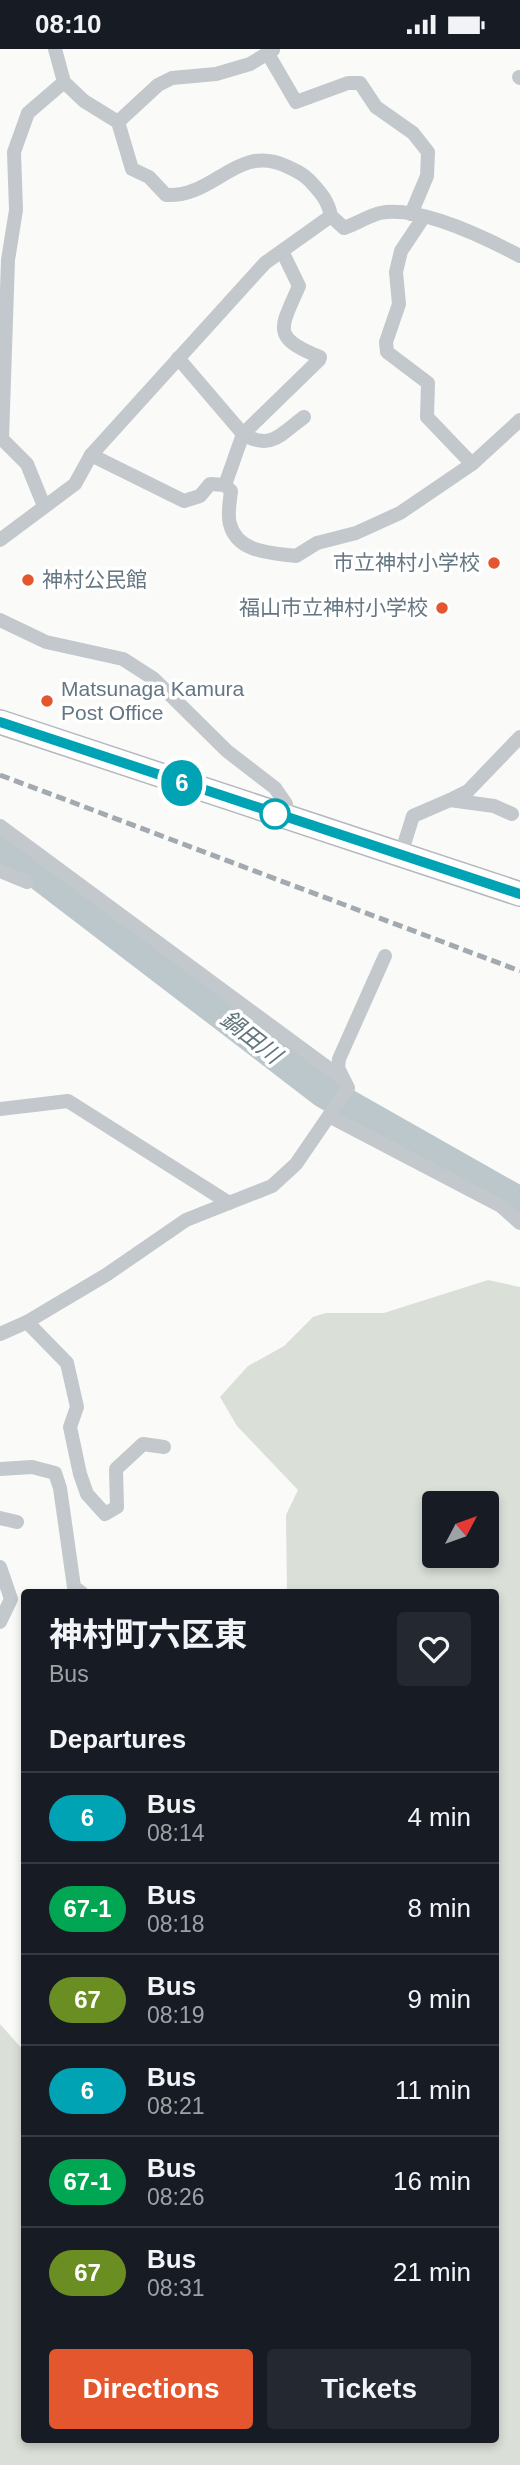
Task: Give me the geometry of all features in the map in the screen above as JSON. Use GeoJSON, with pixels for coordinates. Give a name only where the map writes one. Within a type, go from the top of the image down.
{"type":"FeatureCollection","features":[{"type":"Feature","properties":{"kind":"highway"},"geometry":{"type":"LineString","coordinates":[[0,722],[520,894]]}},
{"type":"Feature","properties":{"kind":"street"},"geometry":{"type":"LineString","coordinates":[[55,49],[64,82],[84,101],[118,122],[132,169],[149,177],[166,195],[177,196],[210,186],[232,168],[257,159],[276,161],[303,174],[328,202],[331,216],[345,228],[381,213],[417,216],[466,228],[520,256]]}},
{"type":"Feature","properties":{"kind":"street"},"geometry":{"type":"LineString","coordinates":[[118,122],[158,85],[172,78],[216,74],[250,64],[271,51],[296,102],[348,83],[360,83],[376,107],[412,133],[428,152],[427,176],[417,216],[401,251],[396,272],[399,304],[386,342],[387,352],[428,383],[427,418],[472,464]]}},
{"type":"Feature","properties":{"kind":"street"},"geometry":{"type":"LineString","coordinates":[[44,506],[27,464],[1,439],[2,375],[8,260],[16,210],[15,152],[28,113],[64,82]]}},
{"type":"Feature","properties":{"kind":"street"},"geometry":{"type":"LineString","coordinates":[[0,540],[75,484],[91,454],[265,263],[331,216]]}},
{"type":"Feature","properties":{"kind":"street"},"geometry":{"type":"LineString","coordinates":[[225,485],[243,434],[320,357],[298,348],[283,333],[281,326],[299,286],[282,251]]}},
{"type":"Feature","properties":{"kind":"street"},"geometry":{"type":"LineString","coordinates":[[178,358],[243,434],[257,442],[273,441],[304,417]]}},
{"type":"Feature","properties":{"kind":"street"},"geometry":{"type":"LineString","coordinates":[[91,454],[184,501],[200,496],[210,484],[225,485],[231,491],[230,525],[243,543],[254,550],[296,556],[317,543],[356,533],[400,513],[472,464],[520,420]]}},
{"type":"Feature","properties":{"kind":"street"},"geometry":{"type":"LineString","coordinates":[[0,620],[46,642],[123,659],[154,680],[227,751],[275,788],[286,804],[285,817]]}},
{"type":"Feature","properties":{"kind":"street"},"geometry":{"type":"LineString","coordinates":[[401,854],[413,817],[468,791],[520,737]]}},
{"type":"Feature","properties":{"kind":"street"},"geometry":{"type":"LineString","coordinates":[[450,800],[494,806],[512,814]]}},
{"type":"Feature","properties":{"kind":"street"},"geometry":{"type":"LineString","coordinates":[[0,826],[346,1084]]}},
{"type":"Feature","properties":{"kind":"street"},"geometry":{"type":"LineString","coordinates":[[0,871],[27,882]]}},
{"type":"Feature","properties":{"kind":"street"},"geometry":{"type":"LineString","coordinates":[[346,1084],[338,1068],[339,1059],[385,956]]}},
{"type":"Feature","properties":{"kind":"street"},"geometry":{"type":"LineString","coordinates":[[0,1334],[27,1322],[106,1275],[186,1220],[272,1186],[296,1164],[331,1114],[346,1084]]}},
{"type":"Feature","properties":{"kind":"street"},"geometry":{"type":"LineString","coordinates":[[0,1109],[68,1101],[229,1203]]}},
{"type":"Feature","properties":{"kind":"street"},"geometry":{"type":"LineString","coordinates":[[331,1114],[500,1206],[520,1223]]}},
{"type":"Feature","properties":{"kind":"street"},"geometry":{"type":"LineString","coordinates":[[27,1322],[67,1363],[77,1407],[70,1427],[80,1474],[87,1494],[104,1514],[117,1507],[116,1469],[143,1444],[164,1447]]}},
{"type":"Feature","properties":{"kind":"street"},"geometry":{"type":"LineString","coordinates":[[0,1469],[32,1467],[55,1473],[80,1474]]}},
{"type":"Feature","properties":{"kind":"street"},"geometry":{"type":"LineString","coordinates":[[55,1473],[61,1487],[74,1587],[77,1589]]}},
{"type":"Feature","properties":{"kind":"street"},"geometry":{"type":"LineString","coordinates":[[0,1518],[17,1522]]}},
{"type":"Feature","properties":{"kind":"street"},"geometry":{"type":"LineString","coordinates":[[0,1567],[11,1599],[0,1622]]}},
{"type":"Feature","properties":{"kind":"shaded area"},"geometry":{"type":"Polygon","coordinates":[[[488,1280],[520,1287],[520,2465],[0,2465],[0,2024],[21,2048],[21,2443],[499,2443],[499,1589],[287,1589],[286,1515],[298,1490],[237,1426],[220,1397],[248,1366],[284,1346],[313,1317],[326,1313],[384,1313],[488,1280]]]}},
{"type":"Feature","properties":{"kind":"waterway","name":"鍋田川"},"geometry":{"type":"LineString","coordinates":[[0,844],[324,1092],[520,1203]]}},
{"type":"Feature","properties":{"kind":"railway"},"geometry":{"type":"LineString","coordinates":[[0,775],[520,971]]}},
{"type":"Feature","properties":{"kind":"bus line","name":"6"},"geometry":{"type":"LineString","coordinates":[[0,722],[520,894]]}},
{"type":"Feature","properties":{"kind":"place","name":"市立神村小学校"},"geometry":{"type":"Point","coordinates":[494,563]}},
{"type":"Feature","properties":{"kind":"place","name":"神村公民館"},"geometry":{"type":"Point","coordinates":[28,580]}},
{"type":"Feature","properties":{"kind":"place","name":"福山市立神村小学校"},"geometry":{"type":"Point","coordinates":[442,608]}},
{"type":"Feature","properties":{"kind":"place","name":"Matsunaga Kamura Post Office"},"geometry":{"type":"Point","coordinates":[47,701]}}]}
